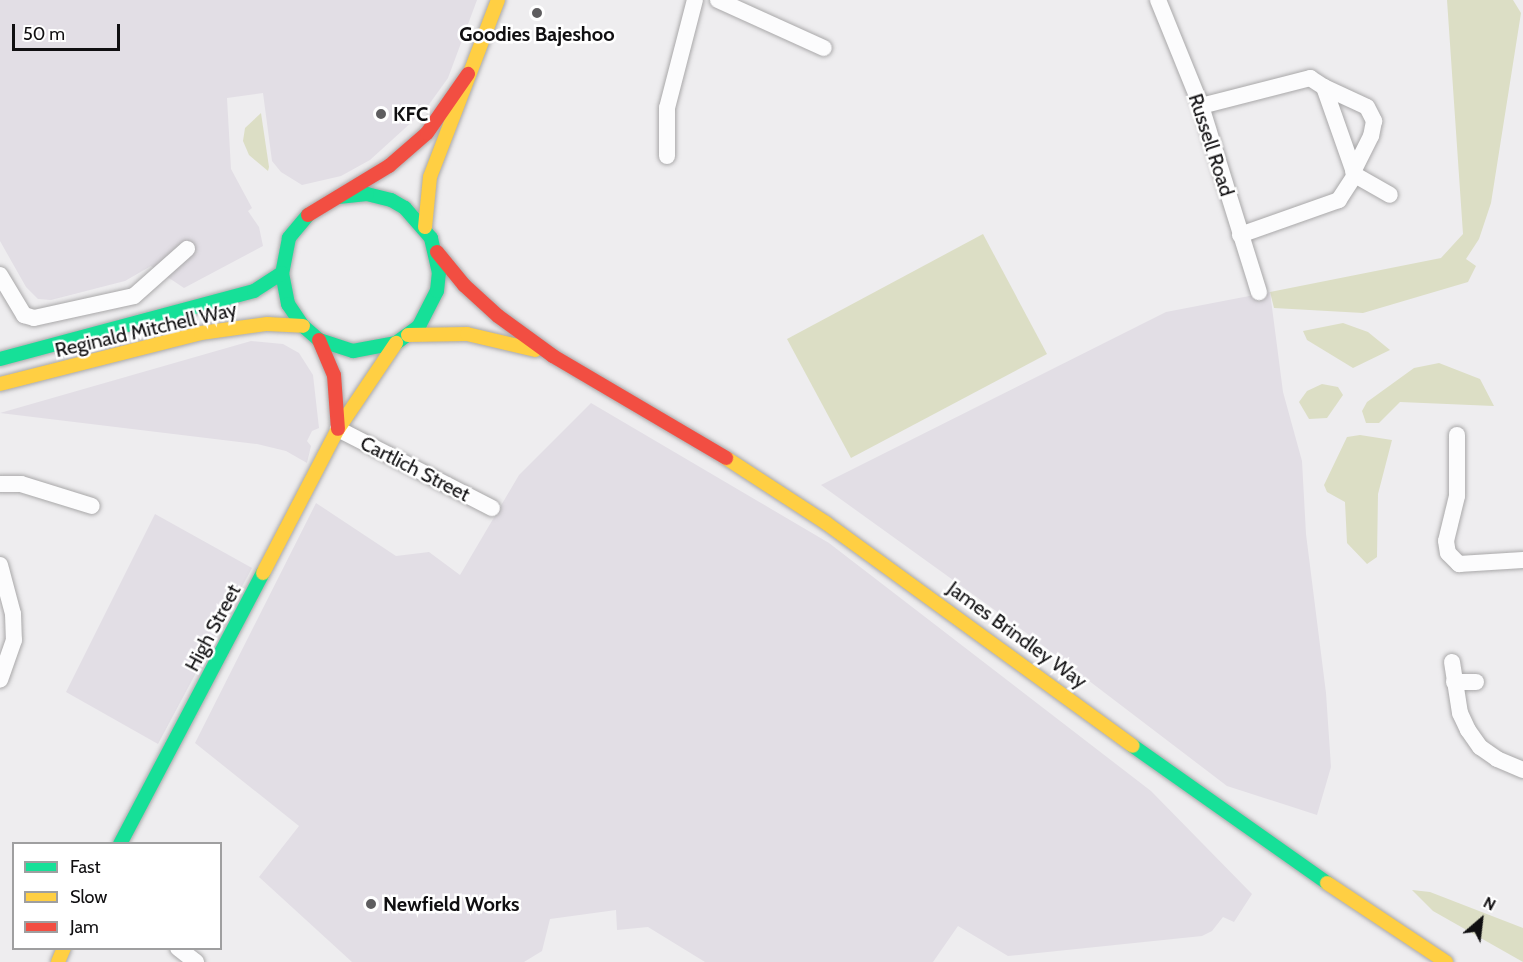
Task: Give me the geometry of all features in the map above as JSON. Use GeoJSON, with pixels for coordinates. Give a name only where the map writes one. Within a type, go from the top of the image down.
{"type":"FeatureCollection","features":[{"type":"Feature","properties":{"kind":"main road"},"geometry":{"type":"LineString","coordinates":[[425,227],[430,177],[460,107],[468,74],[498,0]]}},
{"type":"Feature","properties":{"kind":"main road"},"geometry":{"type":"LineString","coordinates":[[338,197],[367,194],[391,200],[425,227],[437,252],[437,291],[431,308],[402,339],[353,351],[320,339],[303,326],[288,304],[282,273],[289,238],[306,216],[389,166],[427,133],[468,74]]}},
{"type":"Feature","properties":{"kind":"main road","name":"James Brindley Way"},"geometry":{"type":"LineString","coordinates":[[437,252],[464,285],[498,316],[553,356],[663,418],[826,523],[1020,660],[1263,840],[1446,962]]}},
{"type":"Feature","properties":{"kind":"main road","name":"Reginald Mitchell Way"},"geometry":{"type":"LineString","coordinates":[[0,359],[212,304],[254,291],[282,273]]}},
{"type":"Feature","properties":{"kind":"main road","name":"Reginald Mitchell Way"},"geometry":{"type":"LineString","coordinates":[[0,384],[201,333],[267,324],[303,326]]}},
{"type":"Feature","properties":{"kind":"main road","name":"James Brindley Way"},"geometry":{"type":"LineString","coordinates":[[402,339],[467,334],[553,356]]}},
{"type":"Feature","properties":{"kind":"main road"},"geometry":{"type":"LineString","coordinates":[[320,339],[334,375],[338,429]]}},
{"type":"Feature","properties":{"kind":"main road","name":"High Street"},"geometry":{"type":"LineString","coordinates":[[121,842],[338,429],[402,339]]}},
{"type":"Feature","properties":{"kind":"street"},"geometry":{"type":"LineString","coordinates":[[667,156],[667,108],[695,0]]}},
{"type":"Feature","properties":{"kind":"street"},"geometry":{"type":"LineString","coordinates":[[718,0],[824,48]]}},
{"type":"Feature","properties":{"kind":"street","name":"Russell Road"},"geometry":{"type":"LineString","coordinates":[[1158,0],[1201,106],[1259,292]]}},
{"type":"Feature","properties":{"kind":"street"},"geometry":{"type":"LineString","coordinates":[[1201,106],[1310,78],[1367,107],[1374,121],[1371,136],[1339,200],[1240,235]]}},
{"type":"Feature","properties":{"kind":"street"},"geometry":{"type":"LineString","coordinates":[[1324,87],[1354,173],[1390,195]]}},
{"type":"Feature","properties":{"kind":"street"},"geometry":{"type":"LineString","coordinates":[[0,275],[24,315],[34,318],[134,296],[187,249]]}},
{"type":"Feature","properties":{"kind":"street","name":"Cartlich Street"},"geometry":{"type":"LineString","coordinates":[[338,429],[492,508]]}},
{"type":"Feature","properties":{"kind":"street"},"geometry":{"type":"LineString","coordinates":[[1457,435],[1457,496],[1446,541],[1448,554],[1459,564],[1523,560]]}},
{"type":"Feature","properties":{"kind":"street"},"geometry":{"type":"LineString","coordinates":[[0,484],[21,484],[92,506]]}},
{"type":"Feature","properties":{"kind":"street"},"geometry":{"type":"LineString","coordinates":[[0,565],[13,614],[14,640],[0,680]]}},
{"type":"Feature","properties":{"kind":"street"},"geometry":{"type":"LineString","coordinates":[[1452,663],[1460,713],[1480,747],[1523,770]]}},
{"type":"Feature","properties":{"kind":"street"},"geometry":{"type":"LineString","coordinates":[[1454,682],[1476,682]]}},
{"type":"Feature","properties":{"kind":"street"},"geometry":{"type":"LineString","coordinates":[[181,950],[196,962]]}},
{"type":"Feature","properties":{"kind":"shaded area"},"geometry":{"type":"Polygon","coordinates":[[[0,0],[477,0],[448,78],[425,110],[370,160],[341,176],[302,185],[281,172],[272,161],[263,93],[227,98],[231,169],[252,208],[248,211],[259,227],[263,246],[184,288],[151,266],[125,281],[51,300],[38,299],[26,287],[0,241],[0,0]]]}},
{"type":"Feature","properties":{"kind":"shaded area"},"geometry":{"type":"Polygon","coordinates":[[[1270,292],[1283,392],[1302,461],[1306,534],[1326,693],[1331,767],[1317,815],[1227,786],[1021,629],[821,485],[1166,312],[1270,292]]]}},
{"type":"Feature","properties":{"kind":"shaded area"},"geometry":{"type":"Polygon","coordinates":[[[251,341],[283,344],[299,353],[313,375],[319,428],[312,431],[307,441],[311,446],[307,463],[286,451],[257,444],[0,413],[251,341]]]}},
{"type":"Feature","properties":{"kind":"shaded area"},"geometry":{"type":"Polygon","coordinates":[[[591,403],[829,543],[1151,791],[1252,894],[1234,922],[1223,917],[1212,931],[1202,936],[1008,956],[958,926],[933,962],[705,962],[648,927],[617,930],[616,910],[550,919],[542,951],[524,962],[352,962],[259,877],[299,826],[195,743],[316,503],[396,556],[429,552],[460,575],[519,475],[591,403]]]}},
{"type":"Feature","properties":{"kind":"shaded area"},"geometry":{"type":"Polygon","coordinates":[[[155,514],[252,568],[158,744],[66,692],[155,514]]]}},
{"type":"Feature","properties":{"kind":"green space"},"geometry":{"type":"Polygon","coordinates":[[[1447,0],[1513,0],[1521,13],[1491,203],[1479,239],[1466,259],[1476,266],[1468,282],[1363,313],[1274,308],[1270,292],[1441,258],[1463,234],[1447,0]]]}},
{"type":"Feature","properties":{"kind":"green space"},"geometry":{"type":"Polygon","coordinates":[[[261,113],[268,171],[249,155],[243,141],[245,128],[261,113]]]}},
{"type":"Feature","properties":{"kind":"green space"},"geometry":{"type":"Polygon","coordinates":[[[983,234],[1047,354],[851,458],[787,339],[983,234]]]}},
{"type":"Feature","properties":{"kind":"green space"},"geometry":{"type":"Polygon","coordinates":[[[1343,323],[1368,332],[1390,350],[1353,368],[1307,340],[1303,331],[1343,323]]]}},
{"type":"Feature","properties":{"kind":"green space"},"geometry":{"type":"Polygon","coordinates":[[[1439,363],[1480,379],[1494,406],[1400,402],[1379,423],[1366,423],[1362,411],[1367,402],[1414,368],[1439,363]]]}},
{"type":"Feature","properties":{"kind":"green space"},"geometry":{"type":"Polygon","coordinates":[[[1322,384],[1338,387],[1343,395],[1327,418],[1309,419],[1299,402],[1307,391],[1322,384]]]}},
{"type":"Feature","properties":{"kind":"green space"},"geometry":{"type":"Polygon","coordinates":[[[1360,435],[1392,440],[1378,494],[1377,557],[1367,564],[1347,543],[1345,502],[1327,492],[1324,485],[1347,437],[1360,435]]]}},
{"type":"Feature","properties":{"kind":"green space"},"geometry":{"type":"Polygon","coordinates":[[[1412,890],[1430,892],[1523,928],[1523,962],[1433,911],[1412,890]]]}},
{"type":"Feature","properties":{"kind":"traffic: fast"},"geometry":{"type":"LineString","coordinates":[[308,215],[289,238],[282,273],[288,304],[303,326],[319,340],[353,351],[396,343],[419,326],[437,291],[439,273],[431,238],[405,208],[391,200],[367,194],[338,197]]}},
{"type":"Feature","properties":{"kind":"traffic: fast"},"geometry":{"type":"LineString","coordinates":[[0,359],[254,291],[282,273]]}},
{"type":"Feature","properties":{"kind":"traffic: fast"},"geometry":{"type":"LineString","coordinates":[[121,842],[263,573]]}},
{"type":"Feature","properties":{"kind":"traffic: fast"},"geometry":{"type":"LineString","coordinates":[[1133,746],[1327,883]]}},
{"type":"Feature","properties":{"kind":"traffic: slow"},"geometry":{"type":"LineString","coordinates":[[425,227],[430,177],[498,0]]}},
{"type":"Feature","properties":{"kind":"traffic: slow"},"geometry":{"type":"LineString","coordinates":[[0,384],[201,333],[267,324],[303,326]]}},
{"type":"Feature","properties":{"kind":"traffic: slow"},"geometry":{"type":"LineString","coordinates":[[408,335],[467,334],[535,350]]}},
{"type":"Feature","properties":{"kind":"traffic: slow"},"geometry":{"type":"LineString","coordinates":[[263,573],[338,429],[396,343]]}},
{"type":"Feature","properties":{"kind":"traffic: slow"},"geometry":{"type":"LineString","coordinates":[[726,458],[826,523],[1133,746]]}},
{"type":"Feature","properties":{"kind":"traffic: slow"},"geometry":{"type":"LineString","coordinates":[[1327,883],[1446,962]]}},
{"type":"Feature","properties":{"kind":"traffic: slow"},"geometry":{"type":"LineString","coordinates":[[58,962],[63,950]]}},
{"type":"Feature","properties":{"kind":"traffic: jam"},"geometry":{"type":"LineString","coordinates":[[308,215],[389,166],[427,133],[468,74]]}},
{"type":"Feature","properties":{"kind":"traffic: jam"},"geometry":{"type":"LineString","coordinates":[[437,252],[464,285],[498,316],[553,356],[726,458]]}},
{"type":"Feature","properties":{"kind":"traffic: jam"},"geometry":{"type":"LineString","coordinates":[[319,340],[334,375],[338,429]]}},
{"type":"Feature","properties":{"kind":"place","name":"Goodies Bajeshoo"},"geometry":{"type":"Point","coordinates":[537,13]}},
{"type":"Feature","properties":{"kind":"place","name":"KFC"},"geometry":{"type":"Point","coordinates":[381,114]}},
{"type":"Feature","properties":{"kind":"place","name":"Newfield Works"},"geometry":{"type":"Point","coordinates":[371,904]}}]}
